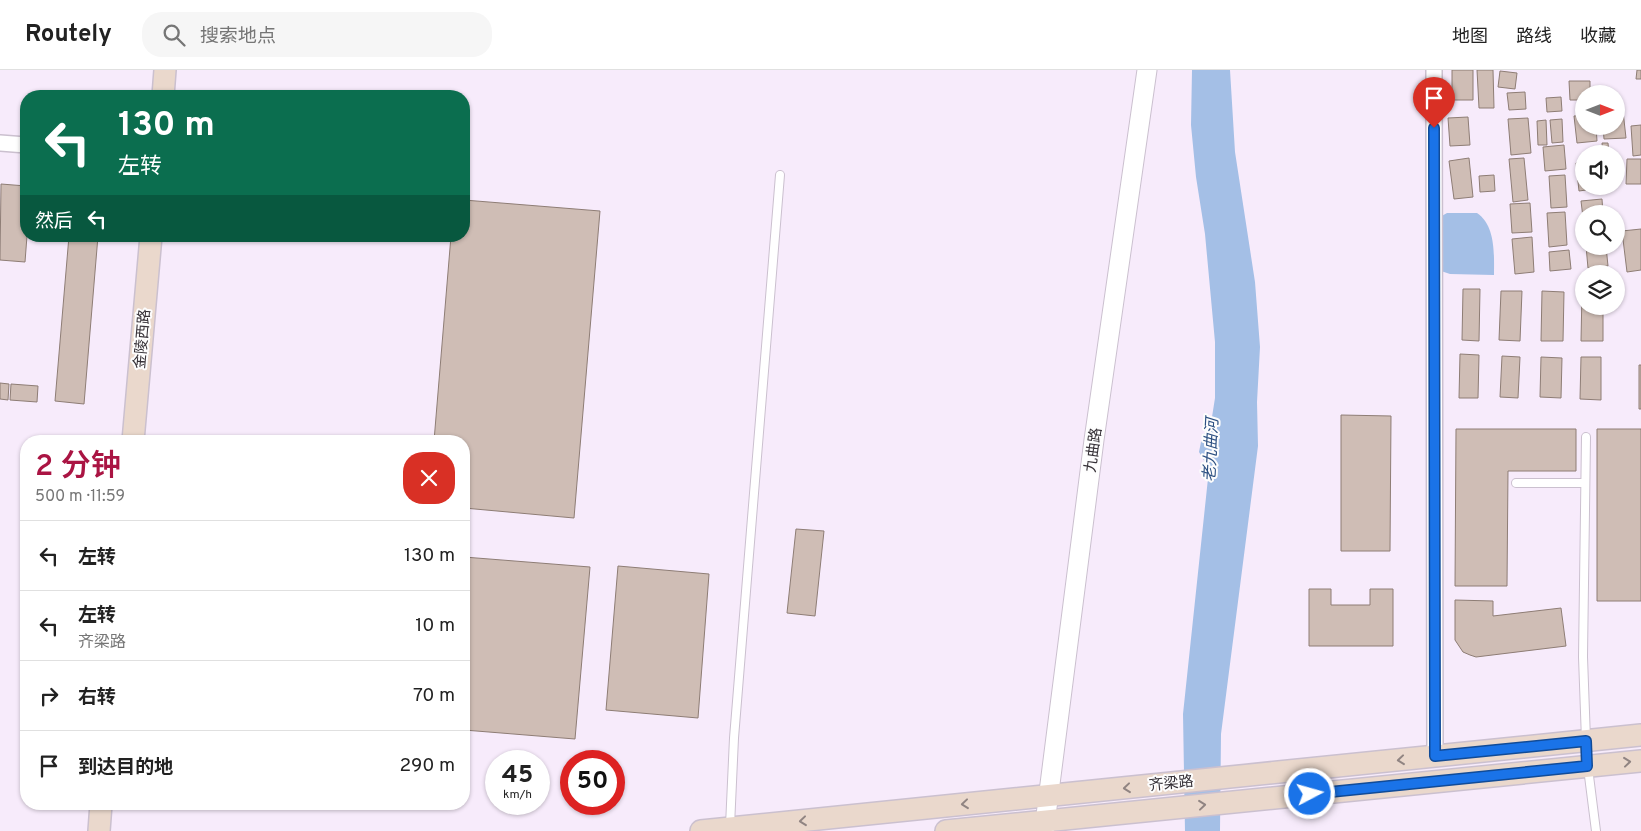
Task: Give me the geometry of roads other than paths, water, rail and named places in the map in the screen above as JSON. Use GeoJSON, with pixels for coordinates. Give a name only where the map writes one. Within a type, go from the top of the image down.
{"type":"FeatureCollection","features":[{"type":"Feature","properties":{"kind":"main road"},"geometry":{"type":"LineString","coordinates":[[163,90],[165,70]]}},
{"type":"Feature","properties":{"kind":"main road","name":"金陵西路"},"geometry":{"type":"LineString","coordinates":[[134,435],[150,242]]}},
{"type":"Feature","properties":{"kind":"main road","name":"齐梁路"},"geometry":{"type":"LineString","coordinates":[[701,831],[1641,736]]}},
{"type":"Feature","properties":{"kind":"main road"},"geometry":{"type":"LineString","coordinates":[[1586,741],[1587,766]]}},
{"type":"Feature","properties":{"kind":"main road","name":"齐梁路"},"geometry":{"type":"LineString","coordinates":[[946,831],[1044,826],[1230,802],[1641,761]]}},
{"type":"Feature","properties":{"kind":"main road"},"geometry":{"type":"LineString","coordinates":[[99,831],[101,810]]}},
{"type":"Feature","properties":{"kind":"street","name":"九曲路"},"geometry":{"type":"LineString","coordinates":[[1044,826],[1094,440],[1147,70]]}},
{"type":"Feature","properties":{"kind":"street"},"geometry":{"type":"LineString","coordinates":[[1434,70],[1435,756]]}},
{"type":"Feature","properties":{"kind":"street"},"geometry":{"type":"LineString","coordinates":[[0,143],[20,145]]}},
{"type":"Feature","properties":{"kind":"lane"},"geometry":{"type":"LineString","coordinates":[[730,828],[735,728],[780,175]]}},
{"type":"Feature","properties":{"kind":"lane"},"geometry":{"type":"LineString","coordinates":[[1586,437],[1583,657],[1586,741]]}},
{"type":"Feature","properties":{"kind":"lane"},"geometry":{"type":"LineString","coordinates":[[1516,483],[1586,483]]}},
{"type":"Feature","properties":{"kind":"lane"},"geometry":{"type":"LineString","coordinates":[[1587,766],[1596,831]]}},
{"type":"Feature","properties":{"kind":"water","name":"老九曲河"},"geometry":{"type":"Polygon","coordinates":[[[1192,70],[1230,70],[1235,152],[1255,282],[1260,347],[1257,402],[1258,446],[1221,734],[1220,831],[1185,831],[1183,714],[1209,469],[1199,452],[1201,442],[1212,417],[1215,398],[1215,342],[1205,234],[1196,177],[1191,125],[1192,70]]]}},
{"type":"Feature","properties":{"kind":"water"},"geometry":{"type":"Polygon","coordinates":[[[1447,213],[1477,213],[1488,225],[1493,241],[1494,275],[1450,274],[1441,271],[1440,217],[1447,213]]]}}]}
